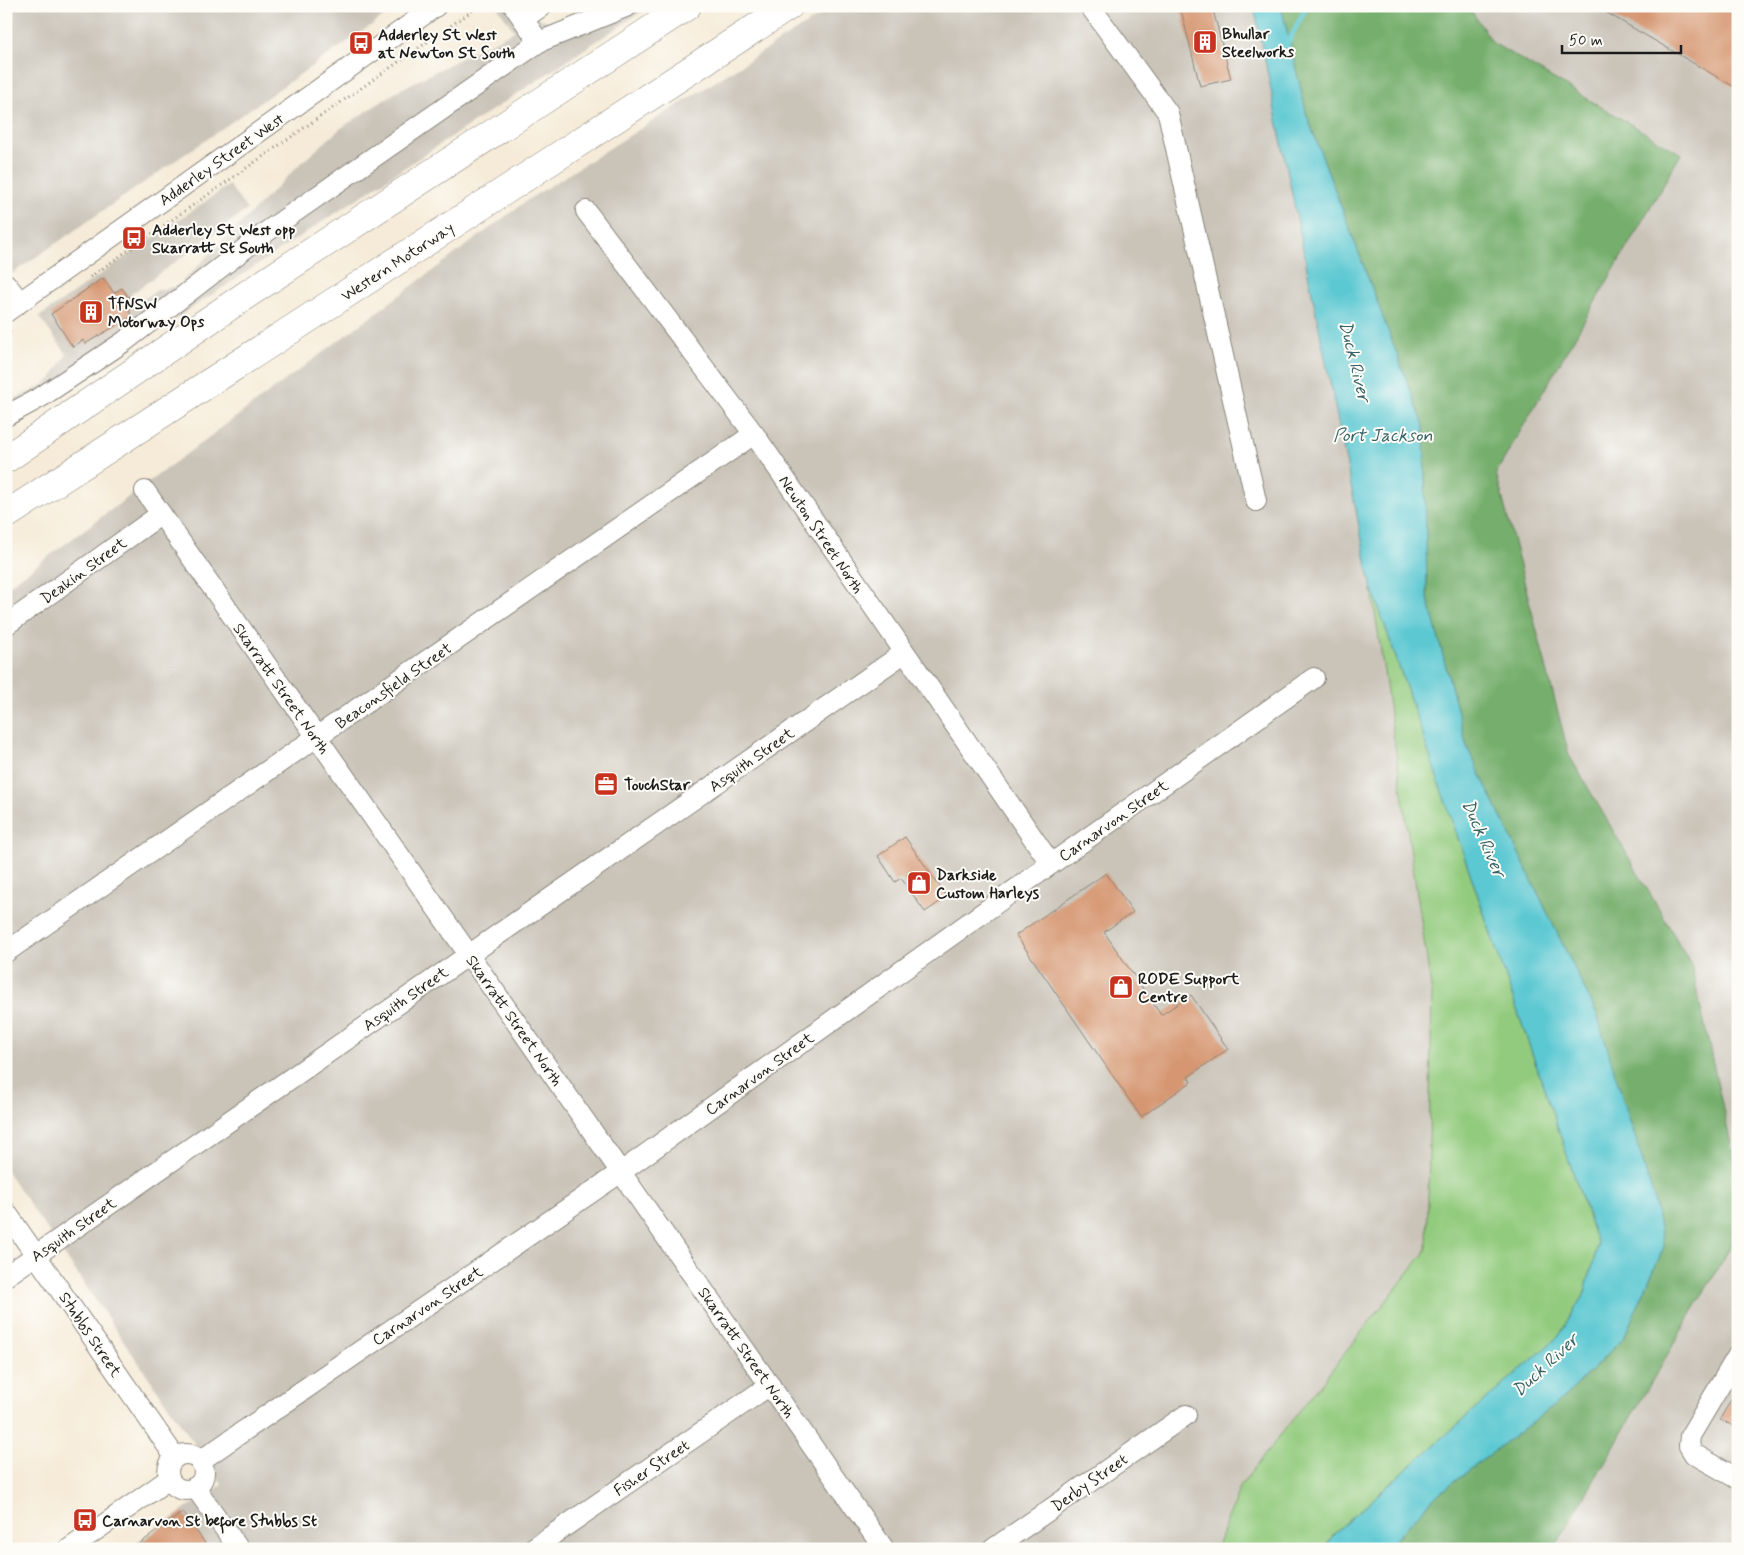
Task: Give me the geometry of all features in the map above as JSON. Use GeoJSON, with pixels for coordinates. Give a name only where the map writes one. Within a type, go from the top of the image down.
{"type":"FeatureCollection","features":[{"type":"Feature","properties":{"kind":"highway"},"geometry":{"type":"LineString","coordinates":[[6,459],[246,295],[687,6]]}},
{"type":"Feature","properties":{"kind":"highway","name":"Western Motorway"},"geometry":{"type":"LineString","coordinates":[[6,515],[789,6]]}},
{"type":"Feature","properties":{"kind":"street","name":"Adderley Street West"},"geometry":{"type":"LineString","coordinates":[[13,307],[436,6]]}},
{"type":"Feature","properties":{"kind":"street"},"geometry":{"type":"LineString","coordinates":[[539,42],[518,13],[542,6]]}},
{"type":"Feature","properties":{"kind":"street"},"geometry":{"type":"LineString","coordinates":[[6,416],[41,397],[125,342],[269,230],[539,42],[628,6]]}},
{"type":"Feature","properties":{"kind":"street"},"geometry":{"type":"LineString","coordinates":[[1090,6],[1168,113],[1256,501]]}},
{"type":"Feature","properties":{"kind":"street","name":"Newton Street North"},"geometry":{"type":"LineString","coordinates":[[586,211],[754,434],[1051,864]]}},
{"type":"Feature","properties":{"kind":"street"},"geometry":{"type":"LineString","coordinates":[[6,284],[13,307]]}},
{"type":"Feature","properties":{"kind":"street","name":"Beaconsfield Street"},"geometry":{"type":"LineString","coordinates":[[6,952],[754,434]]}},
{"type":"Feature","properties":{"kind":"street","name":"Skarratt Street North"},"geometry":{"type":"LineString","coordinates":[[145,491],[884,1549]]}},
{"type":"Feature","properties":{"kind":"street","name":"Deakin Street"},"geometry":{"type":"LineString","coordinates":[[6,625],[161,514]]}},
{"type":"Feature","properties":{"kind":"street","name":"Asquith Street"},"geometry":{"type":"LineString","coordinates":[[6,1276],[904,653]]}},
{"type":"Feature","properties":{"kind":"street","name":"Carnarvon Street"},"geometry":{"type":"LineString","coordinates":[[200,1460],[621,1172],[1314,678]]}},
{"type":"Feature","properties":{"kind":"street","name":"Stubbs Street"},"geometry":{"type":"LineString","coordinates":[[6,1212],[175,1457]]}},
{"type":"Feature","properties":{"kind":"street"},"geometry":{"type":"LineString","coordinates":[[1738,1354],[1690,1436],[1689,1446],[1694,1454],[1738,1479]]}},
{"type":"Feature","properties":{"kind":"street","name":"Fisher Street"},"geometry":{"type":"LineString","coordinates":[[532,1549],[770,1385]]}},
{"type":"Feature","properties":{"kind":"street","name":"Derby Street"},"geometry":{"type":"LineString","coordinates":[[992,1549],[1186,1415]]}},
{"type":"Feature","properties":{"kind":"street"},"geometry":{"type":"LineString","coordinates":[[186,1454],[200,1460],[204,1472],[203,1478],[190,1490],[178,1488],[169,1479],[168,1467],[175,1457],[186,1454]]}},
{"type":"Feature","properties":{"kind":"street"},"geometry":{"type":"LineString","coordinates":[[69,1549],[169,1479]]}},
{"type":"Feature","properties":{"kind":"street"},"geometry":{"type":"LineString","coordinates":[[195,1487],[239,1549]]}},
{"type":"Feature","properties":{"kind":"path"},"geometry":{"type":"LineString","coordinates":[[87,278],[479,6]]}},
{"type":"Feature","properties":{"kind":"shaded area"},"geometry":{"type":"Polygon","coordinates":[[[6,6],[399,6],[6,278],[6,6]]]}},
{"type":"Feature","properties":{"kind":"shaded area"},"geometry":{"type":"Polygon","coordinates":[[[497,6],[531,6],[539,18],[551,22],[601,6],[650,6],[6,430],[6,403],[38,388],[50,380],[67,354],[39,317],[229,185],[247,210],[131,294],[138,303],[157,290],[178,286],[299,165],[341,128],[401,89],[514,31],[497,6]]]}},
{"type":"Feature","properties":{"kind":"shaded area"},"geometry":{"type":"Polygon","coordinates":[[[835,6],[1254,6],[1371,585],[1432,994],[1427,1249],[1241,1485],[1216,1549],[127,1549],[222,1484],[6,1170],[6,588],[529,199],[835,6]]]}},
{"type":"Feature","properties":{"kind":"shaded area"},"geometry":{"type":"Polygon","coordinates":[[[1468,6],[1738,6],[1738,1176],[1691,964],[1569,755],[1496,473],[1681,154],[1493,43],[1468,6]]]}},
{"type":"Feature","properties":{"kind":"shaded area"},"geometry":{"type":"Polygon","coordinates":[[[1738,1234],[1738,1549],[1554,1549],[1606,1460],[1738,1234]]]}},
{"type":"Feature","properties":{"kind":"green space"},"geometry":{"type":"Polygon","coordinates":[[[1281,6],[1468,6],[1493,43],[1681,154],[1496,473],[1569,755],[1691,964],[1738,1176],[1738,1234],[1554,1549],[1385,1549],[1438,1494],[1564,1398],[1624,1337],[1664,1247],[1654,1198],[1597,1015],[1467,747],[1427,595],[1424,426],[1307,116],[1281,6]]]}},
{"type":"Feature","properties":{"kind":"green space"},"geometry":{"type":"Polygon","coordinates":[[[1371,585],[1598,1245],[1585,1292],[1559,1336],[1334,1533],[1325,1549],[1216,1549],[1241,1485],[1427,1249],[1432,994],[1371,585]]]}},
{"type":"Feature","properties":{"kind":"water","name":"Port Jackson"},"geometry":{"type":"Polygon","coordinates":[[[1254,6],[1281,6],[1307,116],[1424,426],[1427,595],[1467,747],[1597,1015],[1654,1198],[1664,1247],[1624,1337],[1564,1398],[1438,1494],[1385,1549],[1325,1549],[1334,1533],[1559,1336],[1585,1292],[1598,1245],[1371,585],[1254,6]]]}},
{"type":"Feature","properties":{"kind":"building","name":"Bhullar Steelworks"},"geometry":{"type":"Polygon","coordinates":[[[1180,6],[1212,6],[1231,79],[1200,86],[1180,6]]]}},
{"type":"Feature","properties":{"kind":"building"},"geometry":{"type":"Polygon","coordinates":[[[1595,6],[1738,6],[1738,89],[1595,6]]]}},
{"type":"Feature","properties":{"kind":"building","name":"TfNSW Motorway Ops"},"geometry":{"type":"Polygon","coordinates":[[[103,278],[114,293],[122,288],[135,306],[129,311],[132,316],[85,344],[83,340],[73,347],[51,314],[103,278]]]}},
{"type":"Feature","properties":{"kind":"building"},"geometry":{"type":"Polygon","coordinates":[[[905,837],[947,897],[925,912],[901,878],[895,882],[878,856],[905,837]]]}},
{"type":"Feature","properties":{"kind":"building"},"geometry":{"type":"Polygon","coordinates":[[[1106,873],[1133,912],[1104,932],[1161,1015],[1191,995],[1228,1049],[1188,1077],[1191,1082],[1141,1117],[1016,935],[1106,873]]]}},
{"type":"Feature","properties":{"kind":"building"},"geometry":{"type":"Polygon","coordinates":[[[1738,1388],[1738,1417],[1733,1426],[1720,1419],[1738,1388]]]}},
{"type":"Feature","properties":{"kind":"building"},"geometry":{"type":"Polygon","coordinates":[[[183,1512],[209,1549],[132,1549],[183,1512]]]}},
{"type":"Feature","properties":{"kind":"waterway"},"geometry":{"type":"LineString","coordinates":[[1286,46],[1307,6]]}},
{"type":"Feature","properties":{"kind":"place","name":"Bhullar Steelworks"},"geometry":{"type":"Point","coordinates":[1205,42]}},
{"type":"Feature","properties":{"kind":"place","name":"Adderley St West at Newton St South"},"geometry":{"type":"Point","coordinates":[361,43]}},
{"type":"Feature","properties":{"kind":"place","name":"Adderley St West opp Skarratt St South"},"geometry":{"type":"Point","coordinates":[134,238]}},
{"type":"Feature","properties":{"kind":"place","name":"TfNSW Motorway Ops"},"geometry":{"type":"Point","coordinates":[91,312]}},
{"type":"Feature","properties":{"kind":"place","name":"TouchStar"},"geometry":{"type":"Point","coordinates":[606,784]}},
{"type":"Feature","properties":{"kind":"place","name":"Darkside Custom Harleys"},"geometry":{"type":"Point","coordinates":[919,883]}},
{"type":"Feature","properties":{"kind":"place","name":"RODE Support Centre"},"geometry":{"type":"Point","coordinates":[1121,987]}},
{"type":"Feature","properties":{"kind":"place","name":"Carnarvon St before Stubbs St"},"geometry":{"type":"Point","coordinates":[85,1520]}},
{"type":"Feature","properties":{"kind":"water label","name":"Duck River"},"geometry":{"type":"Point","coordinates":[1355,361]}},
{"type":"Feature","properties":{"kind":"water label","name":"Duck River"},"geometry":{"type":"Point","coordinates":[1484,838]}},
{"type":"Feature","properties":{"kind":"water label","name":"Duck River"},"geometry":{"type":"Point","coordinates":[1545,1365]}}]}
